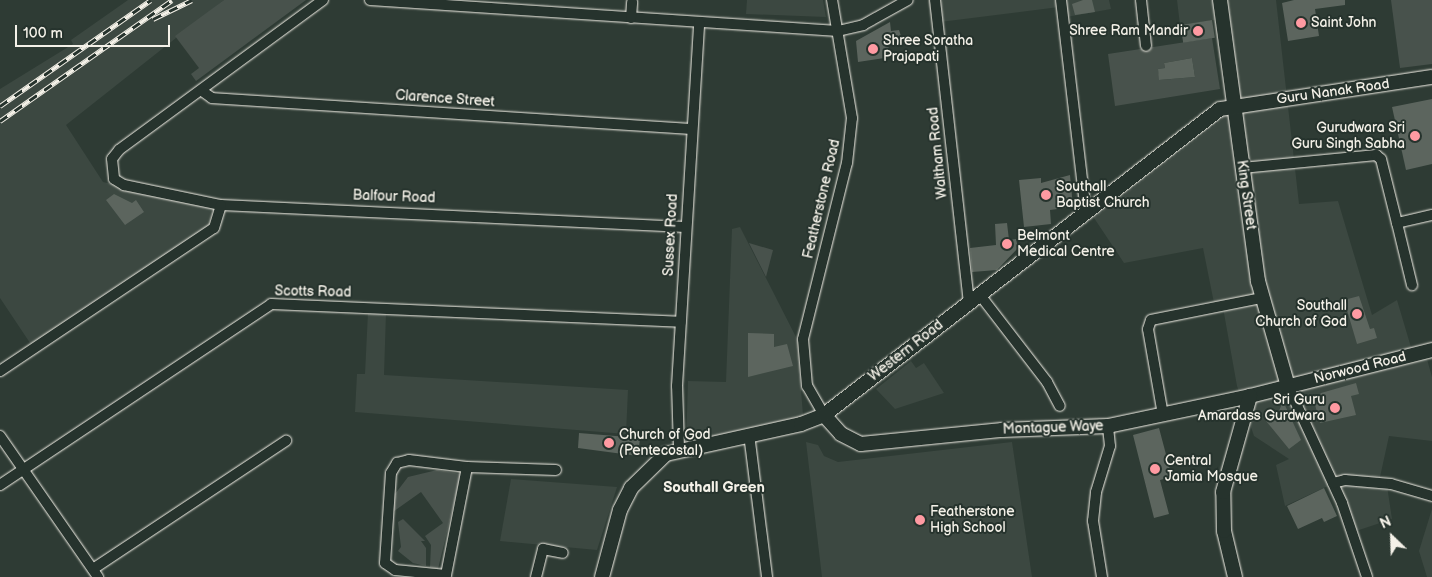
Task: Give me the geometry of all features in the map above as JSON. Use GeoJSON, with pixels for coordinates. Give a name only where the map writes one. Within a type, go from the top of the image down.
{"type":"FeatureCollection","features":[{"type":"Feature","properties":{"kind":"street"},"geometry":{"type":"LineString","coordinates":[[202,90],[323,0]]}},
{"type":"Feature","properties":{"kind":"street"},"geometry":{"type":"LineString","coordinates":[[370,0],[437,1],[631,18],[838,30],[863,25],[908,0]]}},
{"type":"Feature","properties":{"kind":"street","name":"Featherstone Road"},"geometry":{"type":"LineString","coordinates":[[824,415],[807,386],[804,339],[851,135],[850,104],[832,0]]}},
{"type":"Feature","properties":{"kind":"street","name":"Waltham Road"},"geometry":{"type":"LineString","coordinates":[[935,0],[974,299]]}},
{"type":"Feature","properties":{"kind":"street"},"geometry":{"type":"LineString","coordinates":[[1060,0],[1086,214]]}},
{"type":"Feature","properties":{"kind":"street"},"geometry":{"type":"LineString","coordinates":[[1141,0],[1146,46]]}},
{"type":"Feature","properties":{"kind":"street","name":"King Street"},"geometry":{"type":"LineString","coordinates":[[1220,0],[1261,298],[1288,386]]}},
{"type":"Feature","properties":{"kind":"street"},"geometry":{"type":"LineString","coordinates":[[631,18],[632,2]]}},
{"type":"Feature","properties":{"kind":"street","name":"Sussex Road"},"geometry":{"type":"LineString","coordinates":[[679,448],[680,322],[690,129],[699,22]]}},
{"type":"Feature","properties":{"kind":"street","name":"Guru Nanak Road"},"geometry":{"type":"LineString","coordinates":[[1234,104],[1432,78]]}},
{"type":"Feature","properties":{"kind":"street","name":"Clarence Street"},"geometry":{"type":"LineString","coordinates":[[202,90],[212,98],[690,129]]}},
{"type":"Feature","properties":{"kind":"street","name":"Balfour Road"},"geometry":{"type":"LineString","coordinates":[[202,90],[119,150],[112,170],[114,179],[124,185],[221,205],[685,226]]}},
{"type":"Feature","properties":{"kind":"street","name":"Western Road"},"geometry":{"type":"LineString","coordinates":[[602,577],[620,510],[631,488],[666,454],[679,448],[801,424],[824,415],[1220,109],[1234,104]]}},
{"type":"Feature","properties":{"kind":"street"},"geometry":{"type":"LineString","coordinates":[[1242,168],[1376,156],[1380,159],[1412,286]]}},
{"type":"Feature","properties":{"kind":"street"},"geometry":{"type":"LineString","coordinates":[[0,372],[214,228],[221,205]]}},
{"type":"Feature","properties":{"kind":"street"},"geometry":{"type":"LineString","coordinates":[[1397,223],[1432,214]]}},
{"type":"Feature","properties":{"kind":"street"},"geometry":{"type":"LineString","coordinates":[[1163,415],[1148,329],[1151,320],[1261,298]]}},
{"type":"Feature","properties":{"kind":"street"},"geometry":{"type":"LineString","coordinates":[[974,299],[1047,382],[1060,406]]}},
{"type":"Feature","properties":{"kind":"street","name":"Scotts Road"},"geometry":{"type":"LineString","coordinates":[[0,485],[271,304],[680,322]]}},
{"type":"Feature","properties":{"kind":"street","name":"Norwood Road"},"geometry":{"type":"LineString","coordinates":[[1288,386],[1432,350]]}},
{"type":"Feature","properties":{"kind":"street"},"geometry":{"type":"LineString","coordinates":[[1288,386],[1333,483],[1367,577]]}},
{"type":"Feature","properties":{"kind":"street","name":"Montague Waye"},"geometry":{"type":"LineString","coordinates":[[824,415],[842,434],[861,444],[1002,430],[1108,426],[1226,402],[1288,386]]}},
{"type":"Feature","properties":{"kind":"street"},"geometry":{"type":"LineString","coordinates":[[1235,577],[1224,531],[1223,492],[1250,396]]}},
{"type":"Feature","properties":{"kind":"street"},"geometry":{"type":"LineString","coordinates":[[1226,402],[1236,414],[1240,429]]}},
{"type":"Feature","properties":{"kind":"street"},"geometry":{"type":"LineString","coordinates":[[1102,577],[1093,521],[1096,492],[1110,446],[1108,426]]}},
{"type":"Feature","properties":{"kind":"street"},"geometry":{"type":"LineString","coordinates":[[749,434],[767,577]]}},
{"type":"Feature","properties":{"kind":"street"},"geometry":{"type":"LineString","coordinates":[[0,436],[96,573],[286,441]]}},
{"type":"Feature","properties":{"kind":"street"},"geometry":{"type":"LineString","coordinates":[[467,467],[446,576],[395,570],[385,563],[392,473],[398,463],[409,460],[467,467],[556,470]]}},
{"type":"Feature","properties":{"kind":"street"},"geometry":{"type":"LineString","coordinates":[[1333,483],[1391,484],[1432,496]]}},
{"type":"Feature","properties":{"kind":"street"},"geometry":{"type":"LineString","coordinates":[[536,577],[543,550],[563,553]]}},
{"type":"Feature","properties":{"kind":"shaded area"},"geometry":{"type":"Polygon","coordinates":[[[128,0],[224,0],[66,125],[103,182],[214,207],[208,227],[32,346],[0,298],[0,89],[73,44],[71,40],[128,0]]]}},
{"type":"Feature","properties":{"kind":"shaded area"},"geometry":{"type":"Polygon","coordinates":[[[224,0],[306,0],[196,81],[191,74],[199,68],[175,36],[224,0]]]}},
{"type":"Feature","properties":{"kind":"shaded area"},"geometry":{"type":"Polygon","coordinates":[[[747,0],[823,0],[826,17],[746,14],[747,0]]]}},
{"type":"Feature","properties":{"kind":"shaded area"},"geometry":{"type":"Polygon","coordinates":[[[928,0],[1109,0],[1111,9],[1061,18],[1059,7],[932,23],[928,0]]]}},
{"type":"Feature","properties":{"kind":"shaded area"},"geometry":{"type":"Polygon","coordinates":[[[1177,0],[1276,0],[1299,204],[1338,201],[1372,315],[1397,300],[1413,354],[1425,352],[1432,377],[1432,441],[1389,436],[1380,477],[1386,479],[1392,519],[1353,532],[1330,485],[1285,506],[1276,465],[1289,459],[1254,436],[1237,386],[1222,302],[1214,303],[1203,248],[1124,263],[1094,218],[1220,121],[1232,104],[1221,19],[1180,25],[1177,0]]]}},
{"type":"Feature","properties":{"kind":"shaded area"},"geometry":{"type":"Polygon","coordinates":[[[1391,0],[1432,0],[1432,64],[1400,68],[1391,0]]]}},
{"type":"Feature","properties":{"kind":"shaded area"},"geometry":{"type":"Polygon","coordinates":[[[1212,38],[1220,89],[1115,106],[1108,54],[1212,38]],[[1192,58],[1164,63],[1165,68],[1158,69],[1160,80],[1195,77],[1192,58]]]}},
{"type":"Feature","properties":{"kind":"shaded area"},"geometry":{"type":"Polygon","coordinates":[[[740,227],[797,339],[804,428],[686,446],[688,381],[726,382],[732,229],[740,227]]]}},
{"type":"Feature","properties":{"kind":"shaded area"},"geometry":{"type":"Polygon","coordinates":[[[749,243],[773,250],[766,277],[749,243]]]}},
{"type":"Feature","properties":{"kind":"shaded area"},"geometry":{"type":"Polygon","coordinates":[[[368,312],[386,313],[384,375],[628,390],[626,434],[355,412],[357,374],[365,374],[368,312]]]}},
{"type":"Feature","properties":{"kind":"shaded area"},"geometry":{"type":"Polygon","coordinates":[[[911,361],[916,368],[924,363],[944,393],[895,409],[876,389],[911,361]]]}},
{"type":"Feature","properties":{"kind":"shaded area","name":"Featherstone High School"},"geometry":{"type":"Polygon","coordinates":[[[806,442],[818,445],[824,456],[838,462],[1012,442],[1032,577],[822,577],[806,442]]]}},
{"type":"Feature","properties":{"kind":"shaded area"},"geometry":{"type":"Polygon","coordinates":[[[437,470],[461,474],[438,569],[430,567],[431,545],[425,536],[443,523],[421,492],[390,514],[395,494],[408,477],[437,470]]]}},
{"type":"Feature","properties":{"kind":"shaded area"},"geometry":{"type":"Polygon","coordinates":[[[511,479],[617,487],[597,550],[500,541],[511,479]]]}},
{"type":"Feature","properties":{"kind":"shaded area"},"geometry":{"type":"Polygon","coordinates":[[[1432,509],[1432,577],[1427,577],[1419,551],[1432,509]]]}},
{"type":"Feature","properties":{"kind":"shaded area"},"geometry":{"type":"Polygon","coordinates":[[[403,519],[425,541],[421,541],[426,548],[426,566],[413,563],[398,551],[401,547],[398,522],[403,519]]]}},
{"type":"Feature","properties":{"kind":"building"},"geometry":{"type":"Polygon","coordinates":[[[1083,0],[1092,0],[1095,12],[1075,15],[1072,4],[1083,0]]]}},
{"type":"Feature","properties":{"kind":"building","name":"Saint John"},"geometry":{"type":"Polygon","coordinates":[[[1294,0],[1345,0],[1345,5],[1315,9],[1319,36],[1288,41],[1282,3],[1294,0]]]}},
{"type":"Feature","properties":{"kind":"building","name":"Shree Ram Mandir"},"geometry":{"type":"Polygon","coordinates":[[[1212,20],[1215,38],[1183,43],[1180,25],[1212,20]]]}},
{"type":"Feature","properties":{"kind":"building","name":"Shree Soratha Prajapati"},"geometry":{"type":"Polygon","coordinates":[[[890,22],[891,31],[899,30],[902,39],[887,42],[891,57],[858,62],[856,41],[890,22]]]}},
{"type":"Feature","properties":{"kind":"building"},"geometry":{"type":"Polygon","coordinates":[[[1192,58],[1195,77],[1159,80],[1158,69],[1165,68],[1164,63],[1192,58]]]}},
{"type":"Feature","properties":{"kind":"building","name":"Gurudwara Sri Guru Singh Sabha"},"geometry":{"type":"Polygon","coordinates":[[[1432,99],[1432,164],[1406,170],[1392,107],[1432,99]]]}},
{"type":"Feature","properties":{"kind":"building","name":"Southall Baptist Church"},"geometry":{"type":"Polygon","coordinates":[[[1070,175],[1073,207],[1050,210],[1051,224],[1024,227],[1019,180],[1041,178],[1041,183],[1070,175]]]}},
{"type":"Feature","properties":{"kind":"building"},"geometry":{"type":"Polygon","coordinates":[[[114,194],[132,203],[136,200],[144,212],[125,225],[106,200],[114,194]]]}},
{"type":"Feature","properties":{"kind":"building"},"geometry":{"type":"Polygon","coordinates":[[[1007,223],[1009,240],[1016,239],[1018,248],[997,270],[972,272],[970,248],[996,245],[995,224],[1007,223]]]}},
{"type":"Feature","properties":{"kind":"building","name":"Southall Church of God"},"geometry":{"type":"Polygon","coordinates":[[[1359,296],[1370,329],[1374,328],[1377,338],[1357,344],[1344,300],[1359,296]]]}},
{"type":"Feature","properties":{"kind":"building"},"geometry":{"type":"Polygon","coordinates":[[[748,333],[774,334],[774,347],[787,344],[793,366],[748,377],[748,333]]]}},
{"type":"Feature","properties":{"kind":"building","name":"Sri Guru Amardass Gurdwara"},"geometry":{"type":"Polygon","coordinates":[[[1356,383],[1359,394],[1351,396],[1356,415],[1320,423],[1314,401],[1321,393],[1356,383]]]}},
{"type":"Feature","properties":{"kind":"building"},"geometry":{"type":"Polygon","coordinates":[[[1283,401],[1301,440],[1289,449],[1266,421],[1279,411],[1283,401]]]}},
{"type":"Feature","properties":{"kind":"building","name":"Central Jamia Mosque"},"geometry":{"type":"Polygon","coordinates":[[[1159,428],[1172,477],[1160,480],[1169,514],[1154,518],[1133,435],[1159,428]]]}},
{"type":"Feature","properties":{"kind":"building","name":"Church of God (Pentecostal)"},"geometry":{"type":"Polygon","coordinates":[[[579,433],[640,438],[638,456],[578,448],[579,433]]]}},
{"type":"Feature","properties":{"kind":"building"},"geometry":{"type":"Polygon","coordinates":[[[1324,488],[1337,516],[1324,522],[1322,518],[1298,529],[1287,506],[1324,488]]]}},
{"type":"Feature","properties":{"kind":"railway"},"geometry":{"type":"LineString","coordinates":[[0,106],[151,0]]}},
{"type":"Feature","properties":{"kind":"railway"},"geometry":{"type":"LineString","coordinates":[[0,121],[172,0]]}},
{"type":"Feature","properties":{"kind":"railway"},"geometry":{"type":"LineString","coordinates":[[153,19],[192,0]]}},
{"type":"Feature","properties":{"kind":"place","name":"Saint John"},"geometry":{"type":"Point","coordinates":[1301,23]}},
{"type":"Feature","properties":{"kind":"place","name":"Shree Ram Mandir"},"geometry":{"type":"Point","coordinates":[1198,31]}},
{"type":"Feature","properties":{"kind":"place","name":"Shree Soratha Prajapati"},"geometry":{"type":"Point","coordinates":[873,49]}},
{"type":"Feature","properties":{"kind":"place","name":"Gurudwara Sri Guru Singh Sabha"},"geometry":{"type":"Point","coordinates":[1415,136]}},
{"type":"Feature","properties":{"kind":"place","name":"Southall Baptist Church"},"geometry":{"type":"Point","coordinates":[1046,195]}},
{"type":"Feature","properties":{"kind":"place","name":"Belmont Medical Centre"},"geometry":{"type":"Point","coordinates":[1007,244]}},
{"type":"Feature","properties":{"kind":"place","name":"Southall Church of God"},"geometry":{"type":"Point","coordinates":[1357,314]}},
{"type":"Feature","properties":{"kind":"place","name":"Sri Guru Amardass Gurdwara"},"geometry":{"type":"Point","coordinates":[1335,408]}},
{"type":"Feature","properties":{"kind":"place","name":"Church of God (Pentecostal)"},"geometry":{"type":"Point","coordinates":[609,443]}},
{"type":"Feature","properties":{"kind":"place","name":"Central Jamia Mosque"},"geometry":{"type":"Point","coordinates":[1155,469]}},
{"type":"Feature","properties":{"kind":"place","name":"Featherstone High School"},"geometry":{"type":"Point","coordinates":[920,520]}},
{"type":"Feature","properties":{"kind":"district","name":"Southall Green"},"geometry":{"type":"Point","coordinates":[714,488]}}]}
